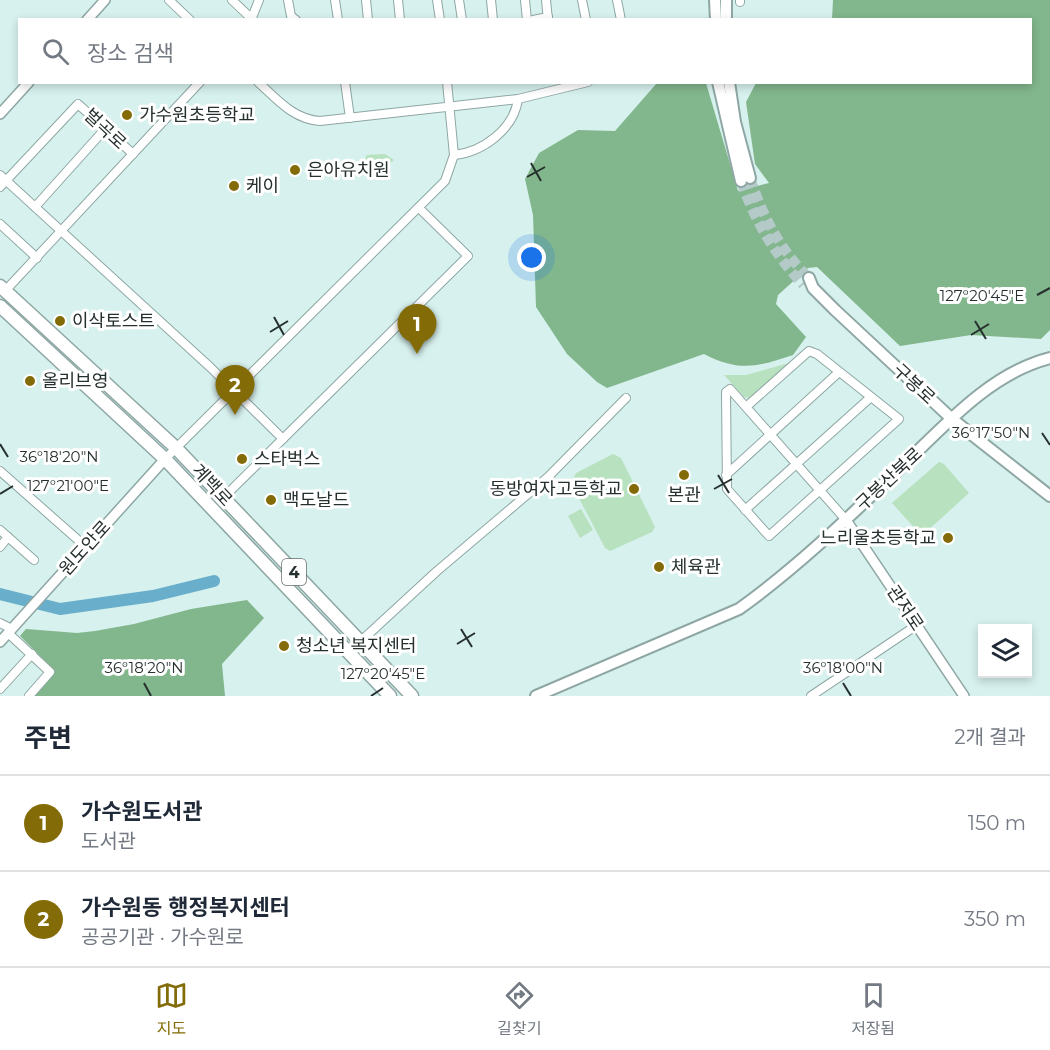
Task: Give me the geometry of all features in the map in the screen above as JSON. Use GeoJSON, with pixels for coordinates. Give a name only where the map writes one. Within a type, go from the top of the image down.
{"type":"FeatureCollection","features":[{"type":"Feature","properties":{"kind":"main road"},"geometry":{"type":"LineString","coordinates":[[715,0],[716,18]]}},
{"type":"Feature","properties":{"kind":"main road"},"geometry":{"type":"LineString","coordinates":[[726,0],[726,18]]}},
{"type":"Feature","properties":{"kind":"main road"},"geometry":{"type":"LineString","coordinates":[[719,84],[746,180],[729,84]]}},
{"type":"Feature","properties":{"kind":"main road","name":"구봉로"},"geometry":{"type":"LineString","coordinates":[[808,284],[952,420],[1050,496]]}},
{"type":"Feature","properties":{"kind":"main road","name":"계백로"},"geometry":{"type":"LineString","coordinates":[[3,288],[176,448],[412,696]]}},
{"type":"Feature","properties":{"kind":"main road","name":"계백로"},"geometry":{"type":"LineString","coordinates":[[0,306],[165,459],[390,696]]}},
{"type":"Feature","properties":{"kind":"main road","name":"구봉산북로"},"geometry":{"type":"LineString","coordinates":[[536,696],[739,609],[846,520],[952,420],[991,387],[1025,367],[1050,358]]}},
{"type":"Feature","properties":{"kind":"street"},"geometry":{"type":"LineString","coordinates":[[89,18],[105,0]]}},
{"type":"Feature","properties":{"kind":"street"},"geometry":{"type":"LineString","coordinates":[[170,0],[188,18]]}},
{"type":"Feature","properties":{"kind":"street"},"geometry":{"type":"LineString","coordinates":[[232,0],[251,18]]}},
{"type":"Feature","properties":{"kind":"street"},"geometry":{"type":"LineString","coordinates":[[252,18],[259,0]]}},
{"type":"Feature","properties":{"kind":"street"},"geometry":{"type":"LineString","coordinates":[[288,0],[291,16],[294,18]]}},
{"type":"Feature","properties":{"kind":"street"},"geometry":{"type":"LineString","coordinates":[[335,0],[338,18]]}},
{"type":"Feature","properties":{"kind":"street"},"geometry":{"type":"LineString","coordinates":[[366,0],[368,18]]}},
{"type":"Feature","properties":{"kind":"street"},"geometry":{"type":"LineString","coordinates":[[398,0],[400,18]]}},
{"type":"Feature","properties":{"kind":"street"},"geometry":{"type":"LineString","coordinates":[[437,0],[440,18]]}},
{"type":"Feature","properties":{"kind":"street"},"geometry":{"type":"LineString","coordinates":[[459,0],[462,18]]}},
{"type":"Feature","properties":{"kind":"street"},"geometry":{"type":"LineString","coordinates":[[491,0],[493,18]]}},
{"type":"Feature","properties":{"kind":"street"},"geometry":{"type":"LineString","coordinates":[[525,0],[527,18]]}},
{"type":"Feature","properties":{"kind":"street"},"geometry":{"type":"LineString","coordinates":[[546,0],[548,18]]}},
{"type":"Feature","properties":{"kind":"street"},"geometry":{"type":"LineString","coordinates":[[582,0],[586,18]]}},
{"type":"Feature","properties":{"kind":"street"},"geometry":{"type":"LineString","coordinates":[[616,0],[620,18]]}},
{"type":"Feature","properties":{"kind":"street"},"geometry":{"type":"LineString","coordinates":[[0,114],[27,84]]}},
{"type":"Feature","properties":{"kind":"street"},"geometry":{"type":"LineString","coordinates":[[3,288],[62,232],[198,84]]}},
{"type":"Feature","properties":{"kind":"street"},"geometry":{"type":"LineString","coordinates":[[260,84],[292,113],[308,120],[451,108],[518,99],[559,86]]}},
{"type":"Feature","properties":{"kind":"street"},"geometry":{"type":"LineString","coordinates":[[345,84],[350,118]]}},
{"type":"Feature","properties":{"kind":"street"},"geometry":{"type":"LineString","coordinates":[[165,459],[445,181],[454,155],[447,84]]}},
{"type":"Feature","properties":{"kind":"street"},"geometry":{"type":"LineString","coordinates":[[454,155],[472,153],[486,146],[516,115],[518,99]]}},
{"type":"Feature","properties":{"kind":"street","name":"벌곡로"},"geometry":{"type":"LineString","coordinates":[[2,181],[78,104],[133,154]]}},
{"type":"Feature","properties":{"kind":"street"},"geometry":{"type":"LineString","coordinates":[[35,207],[105,129]]}},
{"type":"Feature","properties":{"kind":"street"},"geometry":{"type":"LineString","coordinates":[[2,181],[35,207],[236,391],[283,439]]}},
{"type":"Feature","properties":{"kind":"street"},"geometry":{"type":"LineString","coordinates":[[223,498],[468,256],[419,208]]}},
{"type":"Feature","properties":{"kind":"street"},"geometry":{"type":"LineString","coordinates":[[0,224],[37,258]]}},
{"type":"Feature","properties":{"kind":"street"},"geometry":{"type":"LineString","coordinates":[[746,407],[809,351],[817,354],[838,373],[899,419],[821,489],[769,536],[727,489],[726,392],[730,389],[746,407],[821,489],[846,520]]}},
{"type":"Feature","properties":{"kind":"street"},"geometry":{"type":"LineString","coordinates":[[726,475],[838,373]]}},
{"type":"Feature","properties":{"kind":"street"},"geometry":{"type":"LineString","coordinates":[[745,510],[871,397]]}},
{"type":"Feature","properties":{"kind":"street"},"geometry":{"type":"LineString","coordinates":[[361,641],[436,571],[548,477],[626,398]]}},
{"type":"Feature","properties":{"kind":"street","name":"원도안로"},"geometry":{"type":"LineString","coordinates":[[10,631],[165,459]]}},
{"type":"Feature","properties":{"kind":"street"},"geometry":{"type":"LineString","coordinates":[[0,471],[86,547]]}},
{"type":"Feature","properties":{"kind":"street","name":"관저로"},"geometry":{"type":"LineString","coordinates":[[846,520],[964,696]]}},
{"type":"Feature","properties":{"kind":"street"},"geometry":{"type":"LineString","coordinates":[[0,530],[34,560]]}},
{"type":"Feature","properties":{"kind":"street"},"geometry":{"type":"LineString","coordinates":[[0,547],[8,537]]}},
{"type":"Feature","properties":{"kind":"street"},"geometry":{"type":"LineString","coordinates":[[0,623],[50,672],[29,696]]}},
{"type":"Feature","properties":{"kind":"street"},"geometry":{"type":"LineString","coordinates":[[811,696],[916,625]]}},
{"type":"Feature","properties":{"kind":"street"},"geometry":{"type":"LineString","coordinates":[[0,642],[10,631]]}},
{"type":"Feature","properties":{"kind":"street"},"geometry":{"type":"LineString","coordinates":[[0,689],[32,654]]}},
{"type":"Feature","properties":{"kind":"green space"},"geometry":{"type":"Polygon","coordinates":[[[833,0],[1050,0],[1050,330],[1041,339],[971,335],[900,346],[817,267],[808,268],[778,295],[776,304],[806,337],[793,355],[748,366],[716,360],[704,354],[607,388],[597,382],[567,354],[536,307],[533,215],[525,179],[539,153],[578,130],[615,131],[656,84],[706,84],[738,191],[769,183],[755,164],[746,102],[755,84],[1032,84],[1032,18],[832,18],[833,0]]]}},
{"type":"Feature","properties":{"kind":"green space"},"geometry":{"type":"Polygon","coordinates":[[[385,154],[394,160],[375,176],[359,170],[367,155],[385,154]]]}},
{"type":"Feature","properties":{"kind":"green space"},"geometry":{"type":"Polygon","coordinates":[[[789,363],[750,398],[744,397],[724,375],[746,375],[789,363]]]}},
{"type":"Feature","properties":{"kind":"green space"},"geometry":{"type":"Polygon","coordinates":[[[613,454],[621,458],[655,527],[652,532],[610,551],[605,548],[571,483],[576,473],[613,454]]]}},
{"type":"Feature","properties":{"kind":"green space"},"geometry":{"type":"Polygon","coordinates":[[[939,462],[944,464],[969,493],[924,534],[920,534],[892,503],[939,462]]]}},
{"type":"Feature","properties":{"kind":"green space"},"geometry":{"type":"Polygon","coordinates":[[[581,509],[593,530],[580,538],[568,516],[581,509]]]}},
{"type":"Feature","properties":{"kind":"green space"},"geometry":{"type":"Polygon","coordinates":[[[247,600],[264,618],[222,664],[225,696],[33,696],[54,670],[20,636],[26,629],[77,633],[95,631],[134,624],[191,609],[247,600]]]}},
{"type":"Feature","properties":{"kind":"waterway"},"geometry":{"type":"LineString","coordinates":[[0,594],[60,609],[153,596],[214,581]]}},
{"type":"Feature","properties":{"kind":"tunnel"},"geometry":{"type":"LineString","coordinates":[[750,178],[761,206],[781,244],[809,278]]}},
{"type":"Feature","properties":{"kind":"tunnel"},"geometry":{"type":"LineString","coordinates":[[741,181],[766,236],[803,285]]}},
{"type":"Feature","properties":{"kind":"place","name":"가수원초등학교"},"geometry":{"type":"Point","coordinates":[127,115]}},
{"type":"Feature","properties":{"kind":"place","name":"은아유치원"},"geometry":{"type":"Point","coordinates":[295,170]}},
{"type":"Feature","properties":{"kind":"place","name":"케이"},"geometry":{"type":"Point","coordinates":[234,186]}},
{"type":"Feature","properties":{"kind":"place","name":"이삭토스트"},"geometry":{"type":"Point","coordinates":[60,321]}},
{"type":"Feature","properties":{"kind":"place","name":"가수원도서관"},"geometry":{"type":"Point","coordinates":[417,354]}},
{"type":"Feature","properties":{"kind":"place","name":"올리브영"},"geometry":{"type":"Point","coordinates":[30,381]}},
{"type":"Feature","properties":{"kind":"place","name":"가수원동 행정복지센터"},"geometry":{"type":"Point","coordinates":[235,415]}},
{"type":"Feature","properties":{"kind":"place","name":"스타벅스"},"geometry":{"type":"Point","coordinates":[242,459]}},
{"type":"Feature","properties":{"kind":"place","name":"본관"},"geometry":{"type":"Point","coordinates":[684,475]}},
{"type":"Feature","properties":{"kind":"place","name":"동방여자고등학교"},"geometry":{"type":"Point","coordinates":[634,489]}},
{"type":"Feature","properties":{"kind":"place","name":"맥도날드"},"geometry":{"type":"Point","coordinates":[271,500]}},
{"type":"Feature","properties":{"kind":"place","name":"느리울초등학교"},"geometry":{"type":"Point","coordinates":[948,538]}},
{"type":"Feature","properties":{"kind":"place","name":"체육관"},"geometry":{"type":"Point","coordinates":[659,567]}},
{"type":"Feature","properties":{"kind":"place","name":"청소년 복지센터"},"geometry":{"type":"Point","coordinates":[284,646]}}]}
